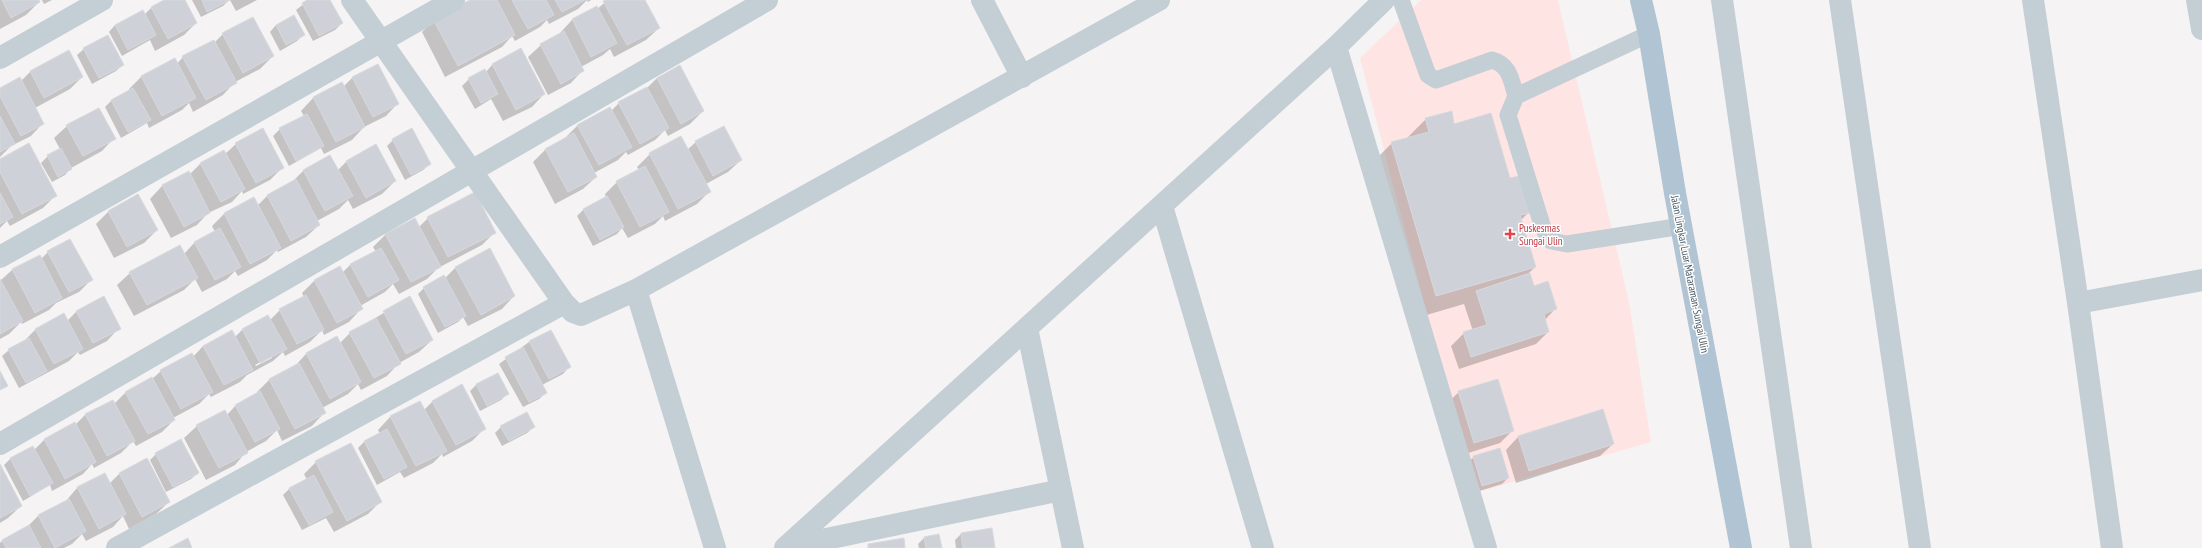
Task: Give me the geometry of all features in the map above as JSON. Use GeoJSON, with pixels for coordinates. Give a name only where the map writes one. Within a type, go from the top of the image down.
{"type":"FeatureCollection","features":[{"type":"Feature","properties":{"kind":"main road","name":"Jalan Lingkar Luar Mataraman-Sungai Ulin"},"geometry":{"type":"LineString","coordinates":[[1641,0],[1649,34],[1682,226],[1741,548]]}},
{"type":"Feature","properties":{"kind":"street"},"geometry":{"type":"LineString","coordinates":[[0,58],[102,0]]}},
{"type":"Feature","properties":{"kind":"street"},"geometry":{"type":"LineString","coordinates":[[352,0],[564,303],[573,312],[581,315],[636,290],[1022,77],[1149,2]]}},
{"type":"Feature","properties":{"kind":"street"},"geometry":{"type":"LineString","coordinates":[[0,257],[454,0]]}},
{"type":"Feature","properties":{"kind":"street"},"geometry":{"type":"LineString","coordinates":[[0,444],[767,0]]}},
{"type":"Feature","properties":{"kind":"street"},"geometry":{"type":"LineString","coordinates":[[982,0],[1022,77]]}},
{"type":"Feature","properties":{"kind":"street"},"geometry":{"type":"LineString","coordinates":[[786,548],[1336,47],[1384,0]]}},
{"type":"Feature","properties":{"kind":"street"},"geometry":{"type":"LineString","coordinates":[[1722,0],[1801,548]]}},
{"type":"Feature","properties":{"kind":"street"},"geometry":{"type":"LineString","coordinates":[[1840,0],[1920,548]]}},
{"type":"Feature","properties":{"kind":"street"},"geometry":{"type":"LineString","coordinates":[[2033,0],[2078,303],[2112,548]]}},
{"type":"Feature","properties":{"kind":"street"},"geometry":{"type":"LineString","coordinates":[[2197,0],[2202,29]]}},
{"type":"Feature","properties":{"kind":"street"},"geometry":{"type":"LineString","coordinates":[[1336,47],[1486,548]]}},
{"type":"Feature","properties":{"kind":"street"},"geometry":{"type":"LineString","coordinates":[[1162,206],[1263,548]]}},
{"type":"Feature","properties":{"kind":"street"},"geometry":{"type":"LineString","coordinates":[[2078,303],[2202,280]]}},
{"type":"Feature","properties":{"kind":"street"},"geometry":{"type":"LineString","coordinates":[[636,290],[716,548]]}},
{"type":"Feature","properties":{"kind":"street"},"geometry":{"type":"LineString","coordinates":[[116,548],[564,303]]}},
{"type":"Feature","properties":{"kind":"street"},"geometry":{"type":"LineString","coordinates":[[1027,328],[1073,548]]}},
{"type":"Feature","properties":{"kind":"street"},"geometry":{"type":"LineString","coordinates":[[786,548],[1061,490]]}},
{"type":"Feature","properties":{"kind":"lane"},"geometry":{"type":"LineString","coordinates":[[1401,0],[1428,75],[1436,80],[1492,60],[1502,63],[1509,71],[1516,96],[1508,116],[1543,228],[1551,241],[1567,244],[1682,226]]}},
{"type":"Feature","properties":{"kind":"lane"},"geometry":{"type":"LineString","coordinates":[[1516,96],[1649,34]]}},
{"type":"Feature","properties":{"kind":"shaded area","name":"Puskesmas Sungai Ulin"},"geometry":{"type":"Polygon","coordinates":[[[1421,0],[1558,0],[1629,302],[1651,442],[1474,493],[1360,58],[1421,0]]]}},
{"type":"Feature","properties":{"kind":"building"},"geometry":{"type":"Polygon","coordinates":[[[2,0],[39,0],[40,2],[11,18],[2,0]]]}},
{"type":"Feature","properties":{"kind":"building"},"geometry":{"type":"Polygon","coordinates":[[[164,0],[185,0],[197,23],[168,39],[151,7],[164,0]]]}},
{"type":"Feature","properties":{"kind":"building"},"geometry":{"type":"Polygon","coordinates":[[[202,0],[230,0],[207,12],[202,0]]]}},
{"type":"Feature","properties":{"kind":"building"},"geometry":{"type":"Polygon","coordinates":[[[307,0],[330,0],[343,23],[319,36],[302,3],[307,0]]]}},
{"type":"Feature","properties":{"kind":"building"},"geometry":{"type":"Polygon","coordinates":[[[470,0],[497,0],[515,35],[458,66],[433,19],[470,0]]]}},
{"type":"Feature","properties":{"kind":"building"},"geometry":{"type":"Polygon","coordinates":[[[512,0],[546,0],[554,15],[528,29],[512,0]]]}},
{"type":"Feature","properties":{"kind":"building"},"geometry":{"type":"Polygon","coordinates":[[[555,0],[585,0],[562,12],[555,0]]]}},
{"type":"Feature","properties":{"kind":"building"},"geometry":{"type":"Polygon","coordinates":[[[645,0],[660,28],[627,45],[603,1],[645,0]]]}},
{"type":"Feature","properties":{"kind":"building"},"geometry":{"type":"Polygon","coordinates":[[[597,6],[617,43],[591,57],[572,19],[597,6]]]}},
{"type":"Feature","properties":{"kind":"building"},"geometry":{"type":"Polygon","coordinates":[[[143,10],[156,35],[128,50],[115,25],[143,10]]]}},
{"type":"Feature","properties":{"kind":"building"},"geometry":{"type":"Polygon","coordinates":[[[294,15],[305,35],[286,45],[276,25],[294,15]]]}},
{"type":"Feature","properties":{"kind":"building"},"geometry":{"type":"Polygon","coordinates":[[[253,17],[274,56],[243,73],[222,33],[253,17]]]}},
{"type":"Feature","properties":{"kind":"building"},"geometry":{"type":"Polygon","coordinates":[[[564,31],[584,71],[561,84],[540,44],[564,31]]]}},
{"type":"Feature","properties":{"kind":"building"},"geometry":{"type":"Polygon","coordinates":[[[108,35],[124,65],[99,78],[83,48],[108,35]]]}},
{"type":"Feature","properties":{"kind":"building"},"geometry":{"type":"Polygon","coordinates":[[[214,40],[237,83],[206,100],[182,56],[214,40]]]}},
{"type":"Feature","properties":{"kind":"building"},"geometry":{"type":"Polygon","coordinates":[[[521,48],[545,94],[516,110],[492,64],[521,48]]]}},
{"type":"Feature","properties":{"kind":"building"},"geometry":{"type":"Polygon","coordinates":[[[69,50],[83,77],[44,98],[30,71],[69,50]]]}},
{"type":"Feature","properties":{"kind":"building"},"geometry":{"type":"Polygon","coordinates":[[[175,58],[196,98],[162,116],[141,76],[175,58]]]}},
{"type":"Feature","properties":{"kind":"building"},"geometry":{"type":"Polygon","coordinates":[[[378,64],[399,104],[373,117],[352,77],[378,64]]]}},
{"type":"Feature","properties":{"kind":"building"},"geometry":{"type":"Polygon","coordinates":[[[680,65],[704,111],[681,124],[657,78],[680,65]]]}},
{"type":"Feature","properties":{"kind":"building"},"geometry":{"type":"Polygon","coordinates":[[[485,69],[498,94],[481,103],[468,78],[485,69]]]}},
{"type":"Feature","properties":{"kind":"building"},"geometry":{"type":"Polygon","coordinates":[[[20,77],[44,124],[21,136],[0,96],[0,88],[20,77]]]}},
{"type":"Feature","properties":{"kind":"building"},"geometry":{"type":"Polygon","coordinates":[[[342,82],[365,127],[336,142],[313,97],[342,82]]]}},
{"type":"Feature","properties":{"kind":"building"},"geometry":{"type":"Polygon","coordinates":[[[647,87],[669,128],[640,144],[618,102],[647,87]]]}},
{"type":"Feature","properties":{"kind":"building"},"geometry":{"type":"Polygon","coordinates":[[[133,88],[151,120],[128,132],[111,100],[133,88]]]}},
{"type":"Feature","properties":{"kind":"building"},"geometry":{"type":"Polygon","coordinates":[[[610,107],[632,147],[599,165],[577,125],[610,107]]]}},
{"type":"Feature","properties":{"kind":"building"},"geometry":{"type":"Polygon","coordinates":[[[99,108],[116,139],[83,156],[66,125],[99,108]]]}},
{"type":"Feature","properties":{"kind":"building"},"geometry":{"type":"Polygon","coordinates":[[[1452,111],[1454,124],[1491,113],[1510,178],[1519,176],[1530,213],[1520,215],[1536,267],[1436,296],[1391,142],[1429,132],[1425,118],[1452,111]]]}},
{"type":"Feature","properties":{"kind":"building"},"geometry":{"type":"Polygon","coordinates":[[[307,114],[324,146],[296,161],[279,128],[307,114]]]}},
{"type":"Feature","properties":{"kind":"building"},"geometry":{"type":"Polygon","coordinates":[[[0,116],[15,144],[0,152],[0,116]]]}},
{"type":"Feature","properties":{"kind":"building"},"geometry":{"type":"Polygon","coordinates":[[[724,126],[742,160],[713,176],[695,141],[724,126]]]}},
{"type":"Feature","properties":{"kind":"building"},"geometry":{"type":"Polygon","coordinates":[[[263,128],[284,168],[256,183],[235,143],[263,128]]]}},
{"type":"Feature","properties":{"kind":"building"},"geometry":{"type":"Polygon","coordinates":[[[412,128],[431,164],[411,175],[392,139],[412,128]]]}},
{"type":"Feature","properties":{"kind":"building"},"geometry":{"type":"Polygon","coordinates":[[[574,133],[597,177],[568,192],[545,149],[574,133]]]}},
{"type":"Feature","properties":{"kind":"building"},"geometry":{"type":"Polygon","coordinates":[[[681,136],[711,192],[678,209],[649,153],[681,136]]]}},
{"type":"Feature","properties":{"kind":"building"},"geometry":{"type":"Polygon","coordinates":[[[29,143],[57,196],[22,214],[0,172],[0,159],[29,143]]]}},
{"type":"Feature","properties":{"kind":"building"},"geometry":{"type":"Polygon","coordinates":[[[376,144],[396,181],[366,198],[346,161],[376,144]]]}},
{"type":"Feature","properties":{"kind":"building"},"geometry":{"type":"Polygon","coordinates":[[[61,148],[72,169],[58,177],[47,155],[61,148]]]}},
{"type":"Feature","properties":{"kind":"building"},"geometry":{"type":"Polygon","coordinates":[[[224,150],[245,189],[221,202],[200,163],[224,150]]]}},
{"type":"Feature","properties":{"kind":"building"},"geometry":{"type":"Polygon","coordinates":[[[330,155],[353,196],[325,211],[303,170],[330,155]]]}},
{"type":"Feature","properties":{"kind":"building"},"geometry":{"type":"Polygon","coordinates":[[[645,166],[669,212],[640,227],[616,181],[645,166]]]}},
{"type":"Feature","properties":{"kind":"building"},"geometry":{"type":"Polygon","coordinates":[[[189,171],[210,213],[184,227],[162,185],[189,171]]]}},
{"type":"Feature","properties":{"kind":"building"},"geometry":{"type":"Polygon","coordinates":[[[296,179],[320,225],[291,241],[267,195],[296,179]]]}},
{"type":"Feature","properties":{"kind":"building"},"geometry":{"type":"Polygon","coordinates":[[[475,192],[496,233],[448,257],[427,217],[475,192]]]}},
{"type":"Feature","properties":{"kind":"building"},"geometry":{"type":"Polygon","coordinates":[[[0,193],[13,217],[0,224],[0,193]]]}},
{"type":"Feature","properties":{"kind":"building"},"geometry":{"type":"Polygon","coordinates":[[[138,194],[158,230],[127,247],[108,211],[138,194]]]}},
{"type":"Feature","properties":{"kind":"building"},"geometry":{"type":"Polygon","coordinates":[[[607,196],[624,227],[600,240],[583,209],[607,196]]]}},
{"type":"Feature","properties":{"kind":"building"},"geometry":{"type":"Polygon","coordinates":[[[254,197],[281,248],[250,264],[224,213],[254,197]]]}},
{"type":"Feature","properties":{"kind":"building"},"geometry":{"type":"Polygon","coordinates":[[[415,218],[441,267],[411,282],[385,234],[415,218]]]}},
{"type":"Feature","properties":{"kind":"building"},"geometry":{"type":"Polygon","coordinates":[[[220,228],[241,267],[215,280],[194,242],[220,228]]]}},
{"type":"Feature","properties":{"kind":"building"},"geometry":{"type":"Polygon","coordinates":[[[70,239],[93,280],[69,292],[47,251],[70,239]]]}},
{"type":"Feature","properties":{"kind":"building"},"geometry":{"type":"Polygon","coordinates":[[[180,245],[198,278],[147,305],[129,272],[180,245]]]}},
{"type":"Feature","properties":{"kind":"building"},"geometry":{"type":"Polygon","coordinates":[[[381,248],[399,280],[368,297],[350,264],[381,248]]]}},
{"type":"Feature","properties":{"kind":"building"},"geometry":{"type":"Polygon","coordinates":[[[490,248],[515,296],[481,315],[455,267],[490,248]]]}},
{"type":"Feature","properties":{"kind":"building"},"geometry":{"type":"Polygon","coordinates":[[[40,255],[62,298],[35,313],[12,269],[40,255]]]}},
{"type":"Feature","properties":{"kind":"building"},"geometry":{"type":"Polygon","coordinates":[[[340,266],[363,309],[337,323],[314,280],[340,266]]]}},
{"type":"Feature","properties":{"kind":"building"},"geometry":{"type":"Polygon","coordinates":[[[1530,273],[1534,286],[1548,281],[1557,309],[1544,314],[1549,332],[1471,357],[1463,332],[1487,325],[1476,291],[1530,273]]]}},
{"type":"Feature","properties":{"kind":"building"},"geometry":{"type":"Polygon","coordinates":[[[444,275],[466,316],[445,327],[423,287],[444,275]]]}},
{"type":"Feature","properties":{"kind":"building"},"geometry":{"type":"Polygon","coordinates":[[[0,279],[23,321],[0,334],[0,279]]]}},
{"type":"Feature","properties":{"kind":"building"},"geometry":{"type":"Polygon","coordinates":[[[306,295],[324,330],[297,344],[279,309],[306,295]]]}},
{"type":"Feature","properties":{"kind":"building"},"geometry":{"type":"Polygon","coordinates":[[[104,296],[121,329],[93,343],[76,311],[104,296]]]}},
{"type":"Feature","properties":{"kind":"building"},"geometry":{"type":"Polygon","coordinates":[[[410,296],[433,340],[406,354],[383,311],[410,296]]]}},
{"type":"Feature","properties":{"kind":"building"},"geometry":{"type":"Polygon","coordinates":[[[64,313],[83,349],[54,364],[35,329],[64,313]]]}},
{"type":"Feature","properties":{"kind":"building"},"geometry":{"type":"Polygon","coordinates":[[[268,315],[287,349],[260,363],[242,329],[268,315]]]}},
{"type":"Feature","properties":{"kind":"building"},"geometry":{"type":"Polygon","coordinates":[[[376,318],[401,364],[374,378],[349,332],[376,318]]]}},
{"type":"Feature","properties":{"kind":"building"},"geometry":{"type":"Polygon","coordinates":[[[232,330],[253,370],[224,385],[203,346],[232,330]]]}},
{"type":"Feature","properties":{"kind":"building"},"geometry":{"type":"Polygon","coordinates":[[[551,330],[571,367],[549,379],[529,341],[551,330]]]}},
{"type":"Feature","properties":{"kind":"building"},"geometry":{"type":"Polygon","coordinates":[[[337,336],[361,382],[330,399],[306,353],[337,336]]]}},
{"type":"Feature","properties":{"kind":"building"},"geometry":{"type":"Polygon","coordinates":[[[29,338],[47,371],[26,383],[8,349],[29,338]]]}},
{"type":"Feature","properties":{"kind":"building"},"geometry":{"type":"Polygon","coordinates":[[[523,347],[547,393],[529,402],[505,357],[523,347]]]}},
{"type":"Feature","properties":{"kind":"building"},"geometry":{"type":"Polygon","coordinates":[[[192,353],[213,392],[181,409],[160,370],[192,353]]]}},
{"type":"Feature","properties":{"kind":"building"},"geometry":{"type":"Polygon","coordinates":[[[299,363],[326,413],[295,429],[269,379],[299,363]]]}},
{"type":"Feature","properties":{"kind":"building"},"geometry":{"type":"Polygon","coordinates":[[[0,371],[8,386],[0,390],[0,371]]]}},
{"type":"Feature","properties":{"kind":"building"},"geometry":{"type":"Polygon","coordinates":[[[498,373],[509,394],[487,406],[476,384],[498,373]]]}},
{"type":"Feature","properties":{"kind":"building"},"geometry":{"type":"Polygon","coordinates":[[[152,377],[175,420],[148,434],[125,392],[152,377]]]}},
{"type":"Feature","properties":{"kind":"building"},"geometry":{"type":"Polygon","coordinates":[[[1498,379],[1514,431],[1474,443],[1458,391],[1498,379]]]}},
{"type":"Feature","properties":{"kind":"building"},"geometry":{"type":"Polygon","coordinates":[[[462,384],[486,429],[456,445],[432,401],[462,384]]]}},
{"type":"Feature","properties":{"kind":"building"},"geometry":{"type":"Polygon","coordinates":[[[260,391],[280,429],[255,442],[235,405],[260,391]]]}},
{"type":"Feature","properties":{"kind":"building"},"geometry":{"type":"Polygon","coordinates":[[[113,400],[135,441],[107,456],[85,414],[113,400]]]}},
{"type":"Feature","properties":{"kind":"building"},"geometry":{"type":"Polygon","coordinates":[[[420,401],[447,451],[416,466],[390,416],[420,401]]]}},
{"type":"Feature","properties":{"kind":"building"},"geometry":{"type":"Polygon","coordinates":[[[1603,409],[1614,444],[1529,471],[1518,436],[1603,409]]]}},
{"type":"Feature","properties":{"kind":"building"},"geometry":{"type":"Polygon","coordinates":[[[225,410],[248,453],[219,468],[196,425],[225,410]]]}},
{"type":"Feature","properties":{"kind":"building"},"geometry":{"type":"Polygon","coordinates":[[[527,412],[535,427],[509,441],[500,426],[527,412]]]}},
{"type":"Feature","properties":{"kind":"building"},"geometry":{"type":"Polygon","coordinates":[[[75,422],[96,462],[65,479],[44,439],[75,422]]]}},
{"type":"Feature","properties":{"kind":"building"},"geometry":{"type":"Polygon","coordinates":[[[387,429],[407,467],[384,479],[364,441],[387,429]]]}},
{"type":"Feature","properties":{"kind":"building"},"geometry":{"type":"Polygon","coordinates":[[[181,439],[199,473],[173,487],[155,453],[181,439]]]}},
{"type":"Feature","properties":{"kind":"building"},"geometry":{"type":"Polygon","coordinates":[[[351,443],[382,502],[347,521],[315,461],[351,443]]]}},
{"type":"Feature","properties":{"kind":"building"},"geometry":{"type":"Polygon","coordinates":[[[33,446],[53,483],[30,496],[10,458],[33,446]]]}},
{"type":"Feature","properties":{"kind":"building"},"geometry":{"type":"Polygon","coordinates":[[[1500,448],[1509,478],[1482,486],[1473,456],[1500,448]]]}},
{"type":"Feature","properties":{"kind":"building"},"geometry":{"type":"Polygon","coordinates":[[[147,458],[170,502],[142,517],[119,473],[147,458]]]}},
{"type":"Feature","properties":{"kind":"building"},"geometry":{"type":"Polygon","coordinates":[[[0,464],[22,506],[0,518],[0,464]]]}},
{"type":"Feature","properties":{"kind":"building"},"geometry":{"type":"Polygon","coordinates":[[[105,473],[126,514],[99,529],[77,487],[105,473]]]}},
{"type":"Feature","properties":{"kind":"building"},"geometry":{"type":"Polygon","coordinates":[[[314,475],[333,512],[309,525],[289,488],[314,475]]]}},
{"type":"Feature","properties":{"kind":"building"},"geometry":{"type":"Polygon","coordinates":[[[69,499],[86,531],[55,548],[38,515],[69,499]]]}},
{"type":"Feature","properties":{"kind":"building"},"geometry":{"type":"Polygon","coordinates":[[[29,525],[41,548],[6,548],[2,540],[29,525]]]}},
{"type":"Feature","properties":{"kind":"building"},"geometry":{"type":"Polygon","coordinates":[[[992,528],[995,548],[963,548],[961,533],[992,528]]]}},
{"type":"Feature","properties":{"kind":"building"},"geometry":{"type":"Polygon","coordinates":[[[939,534],[942,548],[926,548],[924,537],[939,534]]]}},
{"type":"Feature","properties":{"kind":"building"},"geometry":{"type":"Polygon","coordinates":[[[188,538],[192,548],[169,548],[188,538]]]}},
{"type":"Feature","properties":{"kind":"building"},"geometry":{"type":"Polygon","coordinates":[[[904,538],[905,548],[868,548],[868,544],[904,538]]]}},
{"type":"Feature","properties":{"kind":"place","name":"Puskesmas Sungai Ulin"},"geometry":{"type":"Point","coordinates":[1510,234]}}]}
